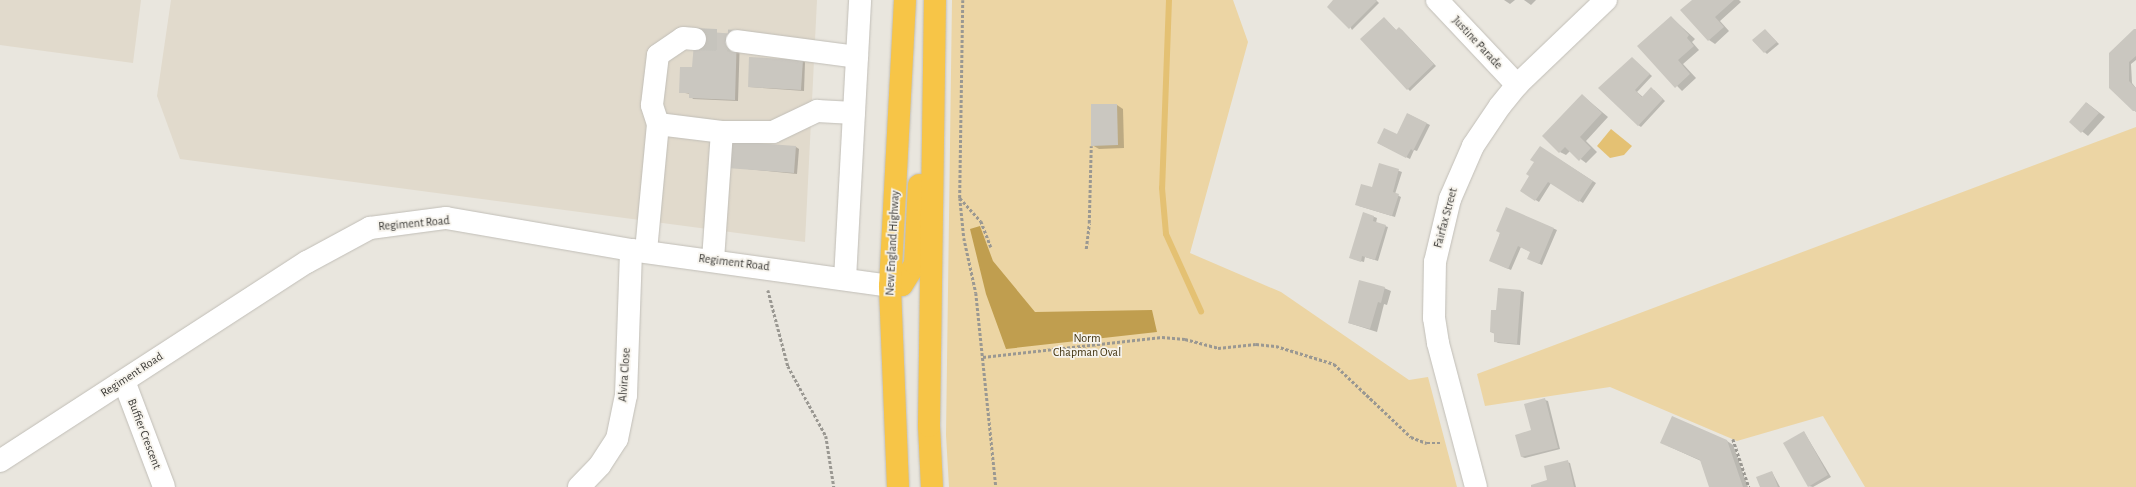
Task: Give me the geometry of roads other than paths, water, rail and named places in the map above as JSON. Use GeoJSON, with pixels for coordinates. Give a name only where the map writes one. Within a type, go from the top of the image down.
{"type":"FeatureCollection","features":[{"type":"Feature","properties":{"kind":"highway","name":"New England Highway"},"geometry":{"type":"LineString","coordinates":[[898,487],[890,286],[905,0]]}},
{"type":"Feature","properties":{"kind":"highway"},"geometry":{"type":"LineString","coordinates":[[932,487],[930,426],[936,0]]}},
{"type":"Feature","properties":{"kind":"highway"},"geometry":{"type":"LineString","coordinates":[[890,286],[902,285],[915,264],[919,182],[934,140]]}},
{"type":"Feature","properties":{"kind":"street"},"geometry":{"type":"LineString","coordinates":[[845,279],[860,0]]}},
{"type":"Feature","properties":{"kind":"street","name":"Justine Parade"},"geometry":{"type":"LineString","coordinates":[[1437,0],[1517,85]]}},
{"type":"Feature","properties":{"kind":"street","name":"Fairfax Street"},"geometry":{"type":"LineString","coordinates":[[1476,487],[1438,343],[1434,318],[1435,262],[1450,199],[1460,172],[1485,124],[1517,85],[1606,0]]}},
{"type":"Feature","properties":{"kind":"street"},"geometry":{"type":"LineString","coordinates":[[695,39],[683,38],[658,54],[652,105],[658,124],[722,132],[773,132],[817,111],[854,113]]}},
{"type":"Feature","properties":{"kind":"street"},"geometry":{"type":"LineString","coordinates":[[737,41],[857,57]]}},
{"type":"Feature","properties":{"kind":"street","name":"Alvira Close"},"geometry":{"type":"LineString","coordinates":[[579,487],[600,465],[617,439],[626,395],[638,250],[652,180],[658,124]]}},
{"type":"Feature","properties":{"kind":"street"},"geometry":{"type":"LineString","coordinates":[[713,260],[722,132]]}},
{"type":"Feature","properties":{"kind":"street","name":"Regiment Road"},"geometry":{"type":"LineString","coordinates":[[0,461],[307,262],[370,228],[446,218],[638,250],[769,267],[890,286]]}},
{"type":"Feature","properties":{"kind":"street","name":"Buffier Crescent"},"geometry":{"type":"LineString","coordinates":[[124,381],[164,487]]}},
{"type":"Feature","properties":{"kind":"waterway"},"geometry":{"type":"LineString","coordinates":[[1169,0],[1162,188],[1166,234],[1201,311]]}},
{"type":"Feature","properties":{"kind":"tunnel"},"geometry":{"type":"LineString","coordinates":[[695,39],[737,41]]}},
{"type":"Feature","properties":{"kind":"park label","name":"Norm Chapman Oval"},"geometry":{"type":"Point","coordinates":[1087,346]}}]}
